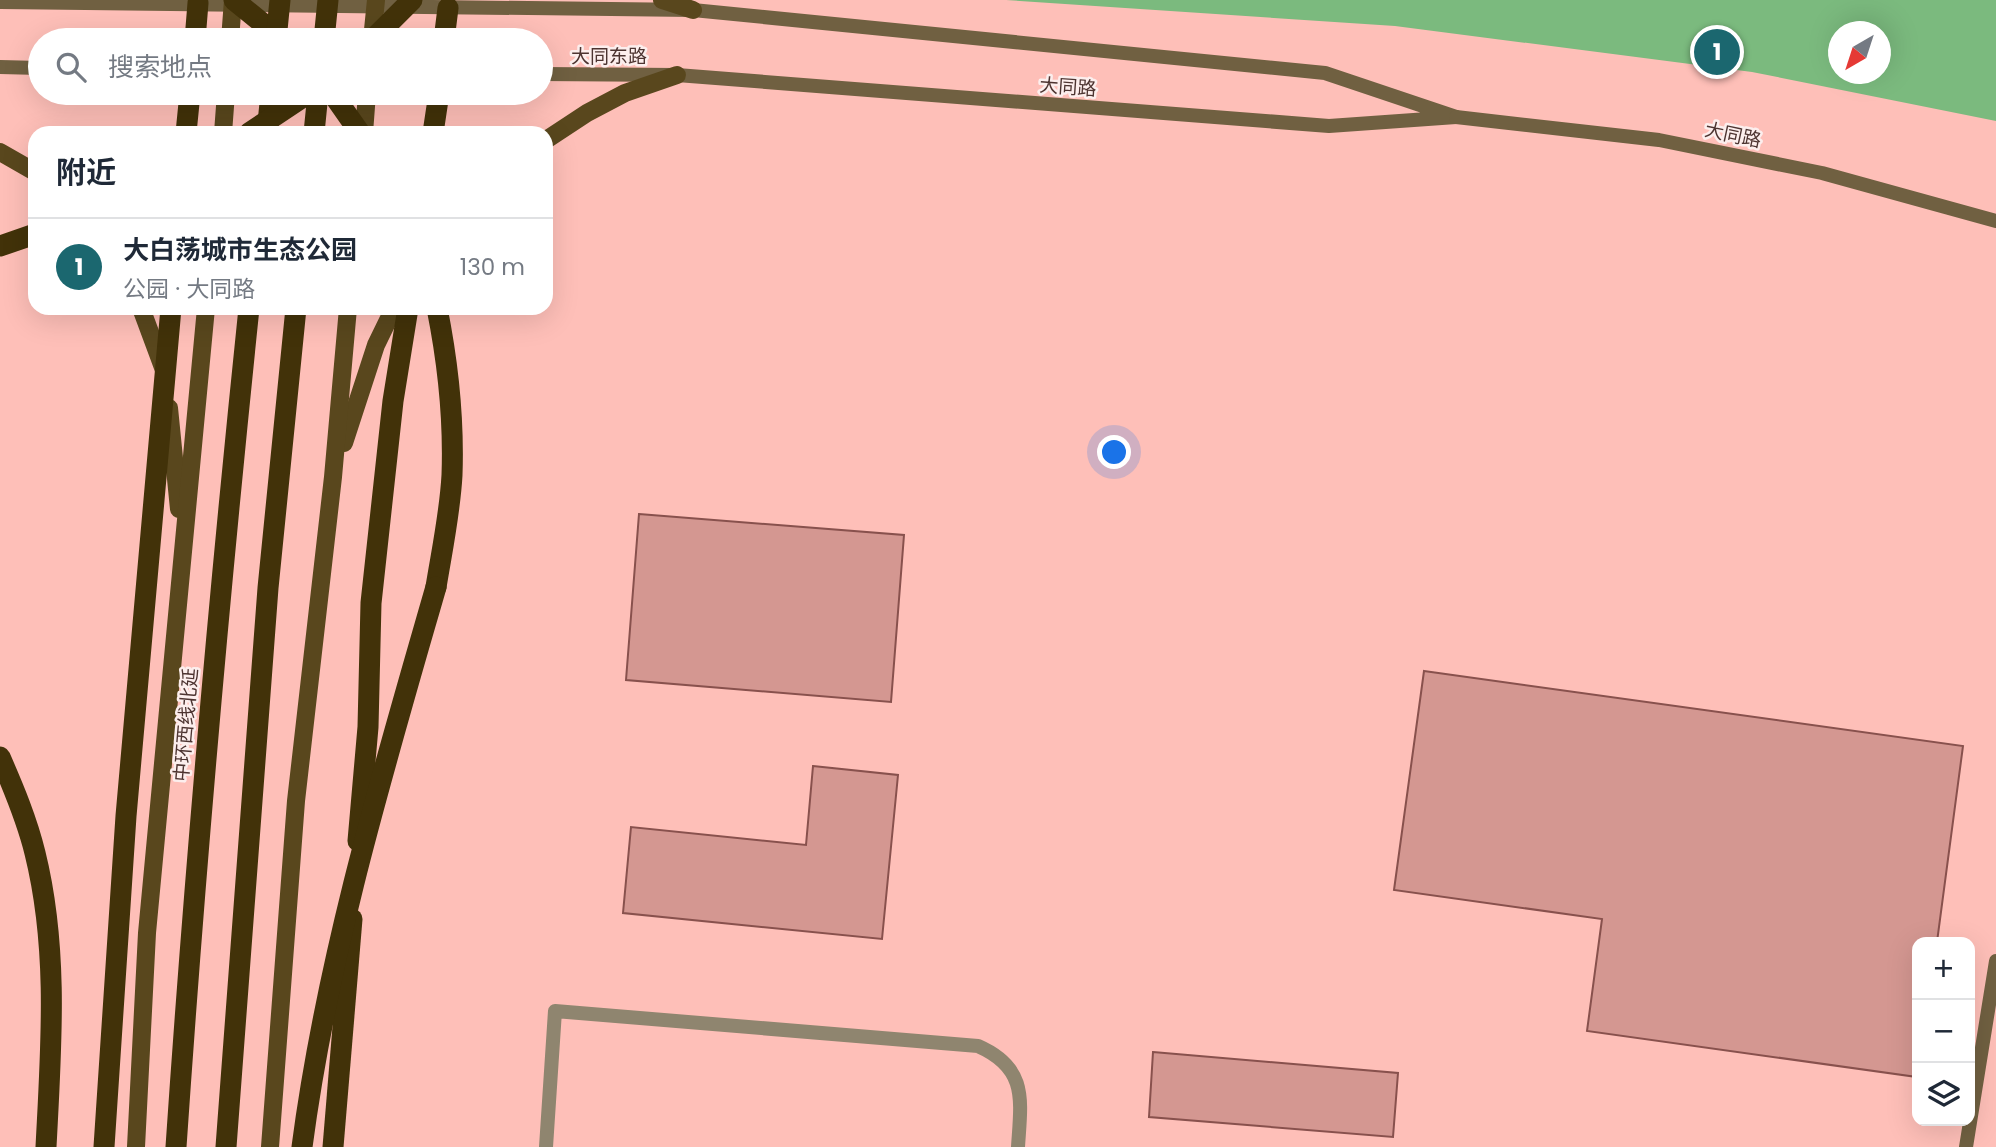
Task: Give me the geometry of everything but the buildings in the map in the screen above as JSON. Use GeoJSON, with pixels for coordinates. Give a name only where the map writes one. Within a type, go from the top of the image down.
{"type":"FeatureCollection","features":[{"type":"Feature","properties":{"kind":"highway"},"geometry":{"type":"LineString","coordinates":[[277,28],[280,0]]}},
{"type":"Feature","properties":{"kind":"highway"},"geometry":{"type":"LineString","coordinates":[[325,28],[328,0]]}},
{"type":"Feature","properties":{"kind":"highway"},"geometry":{"type":"LineString","coordinates":[[384,28],[412,0]]}},
{"type":"Feature","properties":{"kind":"highway"},"geometry":{"type":"LineString","coordinates":[[233,1],[268,28]]}},
{"type":"Feature","properties":{"kind":"highway"},"geometry":{"type":"LineString","coordinates":[[196,28],[198,3]]}},
{"type":"Feature","properties":{"kind":"highway"},"geometry":{"type":"LineString","coordinates":[[446,28],[448,8]]}},
{"type":"Feature","properties":{"kind":"highway"},"geometry":{"type":"LineString","coordinates":[[187,126],[189,105]]}},
{"type":"Feature","properties":{"kind":"highway"},"geometry":{"type":"LineString","coordinates":[[268,126],[270,105]]}},
{"type":"Feature","properties":{"kind":"highway"},"geometry":{"type":"LineString","coordinates":[[260,126],[291,105]]}},
{"type":"Feature","properties":{"kind":"highway"},"geometry":{"type":"LineString","coordinates":[[315,126],[317,105]]}},
{"type":"Feature","properties":{"kind":"highway"},"geometry":{"type":"LineString","coordinates":[[341,105],[357,126]]}},
{"type":"Feature","properties":{"kind":"highway"},"geometry":{"type":"LineString","coordinates":[[434,126],[437,105]]}},
{"type":"Feature","properties":{"kind":"highway"},"geometry":{"type":"LineString","coordinates":[[0,246],[28,236]]}},
{"type":"Feature","properties":{"kind":"highway"},"geometry":{"type":"LineString","coordinates":[[104,1147],[126,816],[170,315]]}},
{"type":"Feature","properties":{"kind":"highway","name":"中环西线北延"},"geometry":{"type":"LineString","coordinates":[[176,1147],[191,927],[219,602],[248,315]]}},
{"type":"Feature","properties":{"kind":"highway"},"geometry":{"type":"LineString","coordinates":[[226,1147],[268,588],[295,315]]}},
{"type":"Feature","properties":{"kind":"highway"},"geometry":{"type":"LineString","coordinates":[[333,1147],[368,727],[371,603],[393,401],[407,315]]}},
{"type":"Feature","properties":{"kind":"highway"},"geometry":{"type":"LineString","coordinates":[[302,1147],[311,1082],[326,1007],[398,721],[436,587],[448,517],[453,435],[447,360],[438,315]]}},
{"type":"Feature","properties":{"kind":"highway"},"geometry":{"type":"LineString","coordinates":[[0,757],[20,804],[35,852],[50,949],[52,1029],[46,1147]]}},
{"type":"Feature","properties":{"kind":"main road"},"geometry":{"type":"LineString","coordinates":[[662,0],[693,10]]}},
{"type":"Feature","properties":{"kind":"main road"},"geometry":{"type":"LineString","coordinates":[[0,2],[233,1],[375,3],[448,8],[693,10]]}},
{"type":"Feature","properties":{"kind":"main road"},"geometry":{"type":"LineString","coordinates":[[231,28],[233,1]]}},
{"type":"Feature","properties":{"kind":"main road"},"geometry":{"type":"LineString","coordinates":[[373,28],[375,3]]}},
{"type":"Feature","properties":{"kind":"main road","name":"大同路"},"geometry":{"type":"LineString","coordinates":[[693,10],[1325,73],[1456,117]]}},
{"type":"Feature","properties":{"kind":"main road"},"geometry":{"type":"LineString","coordinates":[[0,67],[28,68]]}},
{"type":"Feature","properties":{"kind":"main road","name":"大同东路"},"geometry":{"type":"LineString","coordinates":[[553,74],[677,75]]}},
{"type":"Feature","properties":{"kind":"main road"},"geometry":{"type":"LineString","coordinates":[[553,135],[625,93],[677,75]]}},
{"type":"Feature","properties":{"kind":"main road","name":"大同路"},"geometry":{"type":"LineString","coordinates":[[677,75],[1329,126],[1456,117],[1659,140],[1822,173],[1996,221]]}},
{"type":"Feature","properties":{"kind":"main road"},"geometry":{"type":"LineString","coordinates":[[224,126],[225,105]]}},
{"type":"Feature","properties":{"kind":"main road"},"geometry":{"type":"LineString","coordinates":[[363,126],[366,105]]}},
{"type":"Feature","properties":{"kind":"main road"},"geometry":{"type":"LineString","coordinates":[[0,152],[28,168]]}},
{"type":"Feature","properties":{"kind":"main road"},"geometry":{"type":"LineString","coordinates":[[144,315],[165,373],[183,548]]}},
{"type":"Feature","properties":{"kind":"main road"},"geometry":{"type":"LineString","coordinates":[[136,1147],[147,933],[205,315]]}},
{"type":"Feature","properties":{"kind":"main road"},"geometry":{"type":"LineString","coordinates":[[270,1147],[296,801],[334,477],[347,315]]}},
{"type":"Feature","properties":{"kind":"main road"},"geometry":{"type":"LineString","coordinates":[[334,477],[376,345],[391,315]]}},
{"type":"Feature","properties":{"kind":"main road"},"geometry":{"type":"LineString","coordinates":[[1966,1147],[1996,961]]}},
{"type":"Feature","properties":{"kind":"street"},"geometry":{"type":"LineString","coordinates":[[546,1147],[555,1011],[978,1046],[994,1053],[1017,1079],[1021,1096],[1018,1147]]}},
{"type":"Feature","properties":{"kind":"green space"},"geometry":{"type":"Polygon","coordinates":[[[1006,0],[1996,0],[1996,121],[1752,72],[1395,26],[1006,0]]]}},
{"type":"Feature","properties":{"kind":"place","name":"大白荡城市生态公园"},"geometry":{"type":"Point","coordinates":[1717,52]}}]}
